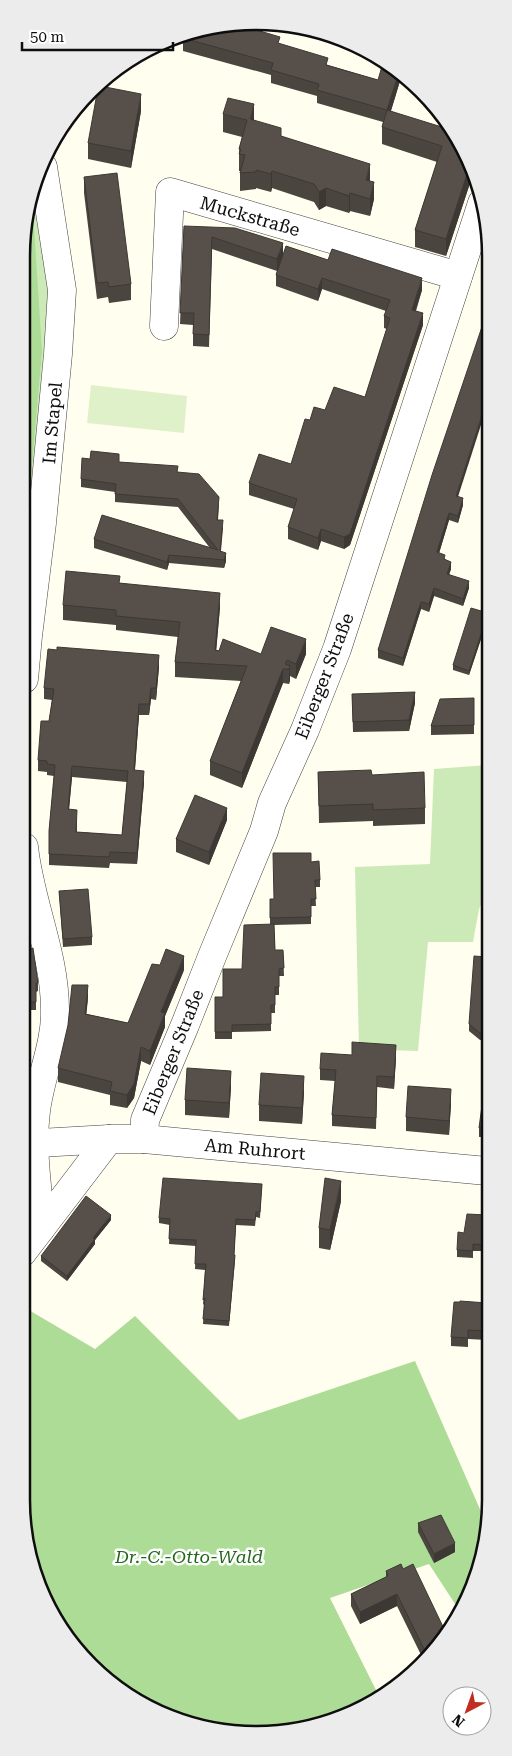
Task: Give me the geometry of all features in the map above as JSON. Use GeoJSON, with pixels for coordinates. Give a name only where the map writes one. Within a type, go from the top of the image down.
{"type":"FeatureCollection","features":[{"type":"Feature","properties":{"kind":"street","name":"Im Stapel"},"geometry":{"type":"LineString","coordinates":[[30,620],[42,523],[62,290],[45,175]]}},
{"type":"Feature","properties":{"kind":"street","name":"Muckstraße"},"geometry":{"type":"LineString","coordinates":[[164,326],[170,192],[458,276]]}},
{"type":"Feature","properties":{"kind":"street","name":"Eiberger Straße"},"geometry":{"type":"LineString","coordinates":[[144,1140],[145,1120],[264,831],[272,803],[305,730],[337,649],[478,214]]}},
{"type":"Feature","properties":{"kind":"street"},"geometry":{"type":"LineString","coordinates":[[30,882],[51,965],[56,1013],[53,1035],[30,1136]]}},
{"type":"Feature","properties":{"kind":"street","name":"Am Ruhrort"},"geometry":{"type":"LineString","coordinates":[[30,1144],[110,1139],[144,1140],[482,1171]]}},
{"type":"Feature","properties":{"kind":"street"},"geometry":{"type":"LineString","coordinates":[[30,1242],[110,1139]]}},
{"type":"Feature","properties":{"kind":"street"},"geometry":{"type":"LineString","coordinates":[[30,1157],[41,1228]]}},
{"type":"Feature","properties":{"kind":"green space"},"geometry":{"type":"Polygon","coordinates":[[[39,195],[52,291],[30,531],[30,241],[34,212],[39,195]]]}},
{"type":"Feature","properties":{"kind":"green space"},"geometry":{"type":"Polygon","coordinates":[[[33,217],[42,351],[30,488],[30,241],[33,217]]]}},
{"type":"Feature","properties":{"kind":"green space"},"geometry":{"type":"Polygon","coordinates":[[[91,385],[187,396],[184,433],[87,423],[91,385]]]}},
{"type":"Feature","properties":{"kind":"green space"},"geometry":{"type":"Polygon","coordinates":[[[482,765],[482,902],[473,942],[428,942],[418,1051],[359,1049],[355,867],[430,864],[434,769],[482,765]]]}},
{"type":"Feature","properties":{"kind":"green space","name":"Dr.-C.-Otto-Wald"},"geometry":{"type":"Polygon","coordinates":[[[30,1311],[95,1349],[135,1316],[239,1420],[415,1361],[482,1514],[478,1544],[470,1573],[456,1605],[429,1564],[330,1598],[377,1691],[342,1709],[300,1722],[271,1726],[241,1726],[212,1722],[183,1714],[156,1703],[130,1688],[96,1660],[68,1626],[53,1600],[42,1573],[34,1544],[30,1515],[30,1311]]]}},
{"type":"Feature","properties":{"kind":"building"},"geometry":{"type":"Polygon","coordinates":[[[256,30],[280,37],[278,43],[328,58],[326,65],[378,80],[382,68],[397,79],[387,110],[317,90],[319,84],[271,70],[273,63],[190,40],[212,34],[256,30]]]}},
{"type":"Feature","properties":{"kind":"building"},"geometry":{"type":"Polygon","coordinates":[[[106,87],[141,94],[131,151],[88,143],[97,95],[106,87]]]}},
{"type":"Feature","properties":{"kind":"building"},"geometry":{"type":"Polygon","coordinates":[[[228,98],[254,104],[250,119],[281,128],[281,136],[370,164],[366,180],[374,182],[370,199],[350,193],[349,196],[326,188],[319,192],[314,184],[272,171],[271,174],[256,170],[256,172],[240,173],[245,155],[239,154],[241,149],[239,149],[247,120],[223,114],[228,98]]]}},
{"type":"Feature","properties":{"kind":"building"},"geometry":{"type":"Polygon","coordinates":[[[387,110],[442,127],[452,143],[467,175],[446,239],[415,230],[442,146],[382,127],[387,110]]]}},
{"type":"Feature","properties":{"kind":"building"},"geometry":{"type":"Polygon","coordinates":[[[117,173],[131,284],[109,287],[108,282],[97,283],[84,177],[117,173]]]}},
{"type":"Feature","properties":{"kind":"building"},"geometry":{"type":"Polygon","coordinates":[[[184,226],[235,228],[283,243],[277,259],[212,237],[209,335],[193,334],[194,313],[180,313],[184,226]]]}},
{"type":"Feature","properties":{"kind":"building"},"geometry":{"type":"Polygon","coordinates":[[[286,246],[328,260],[332,249],[422,278],[412,310],[423,313],[350,534],[344,537],[321,529],[318,538],[288,527],[297,499],[249,483],[259,454],[291,464],[305,419],[310,420],[314,407],[325,410],[334,387],[365,397],[390,318],[384,316],[390,300],[322,278],[318,289],[276,275],[286,246]]]}},
{"type":"Feature","properties":{"kind":"building"},"geometry":{"type":"Polygon","coordinates":[[[482,327],[482,415],[456,496],[463,498],[458,516],[449,513],[437,552],[445,555],[444,559],[451,562],[447,574],[469,581],[463,599],[434,588],[429,604],[421,602],[403,658],[378,650],[432,475],[482,327]]]}},
{"type":"Feature","properties":{"kind":"building"},"geometry":{"type":"Polygon","coordinates":[[[91,451],[119,454],[119,462],[178,466],[177,472],[199,474],[219,497],[217,520],[223,520],[220,551],[226,553],[224,560],[169,555],[167,562],[94,539],[102,515],[218,550],[178,499],[115,494],[116,484],[81,479],[82,458],[90,459],[91,451]]]}},
{"type":"Feature","properties":{"kind":"building"},"geometry":{"type":"Polygon","coordinates":[[[66,571],[120,576],[119,583],[220,593],[215,650],[219,651],[223,639],[261,654],[271,627],[306,639],[296,664],[287,660],[285,664],[290,666],[289,669],[283,669],[242,773],[210,761],[247,666],[175,662],[180,622],[116,616],[116,610],[63,605],[66,571]]]}},
{"type":"Feature","properties":{"kind":"building"},"geometry":{"type":"Polygon","coordinates":[[[471,608],[482,611],[482,631],[469,671],[453,665],[471,608]]]}},
{"type":"Feature","properties":{"kind":"building"},"geometry":{"type":"Polygon","coordinates":[[[57,647],[159,655],[156,688],[151,688],[149,704],[139,704],[134,770],[144,771],[137,853],[110,852],[109,857],[49,854],[49,831],[55,765],[47,764],[47,761],[38,760],[41,721],[49,721],[54,689],[44,688],[48,649],[57,650],[57,647]],[[72,766],[68,809],[77,810],[76,832],[122,835],[128,771],[72,766]]]}},
{"type":"Feature","properties":{"kind":"building"},"geometry":{"type":"Polygon","coordinates":[[[415,692],[409,720],[353,722],[352,694],[415,692]]]}},
{"type":"Feature","properties":{"kind":"building"},"geometry":{"type":"Polygon","coordinates":[[[474,698],[474,725],[431,726],[440,699],[474,698]]]}},
{"type":"Feature","properties":{"kind":"building"},"geometry":{"type":"Polygon","coordinates":[[[371,770],[372,775],[424,772],[425,808],[373,810],[373,804],[319,806],[318,772],[371,770]]]}},
{"type":"Feature","properties":{"kind":"building"},"geometry":{"type":"Polygon","coordinates":[[[195,795],[227,808],[209,852],[176,839],[195,795]]]}},
{"type":"Feature","properties":{"kind":"building"},"geometry":{"type":"Polygon","coordinates":[[[273,853],[311,853],[311,862],[319,861],[320,880],[315,880],[316,899],[311,899],[311,917],[270,918],[270,899],[274,899],[273,853]]]}},
{"type":"Feature","properties":{"kind":"building"},"geometry":{"type":"Polygon","coordinates":[[[88,889],[92,937],[63,939],[59,891],[88,889]]]}},
{"type":"Feature","properties":{"kind":"building"},"geometry":{"type":"Polygon","coordinates":[[[274,924],[275,950],[283,950],[284,968],[279,969],[279,987],[275,987],[275,1005],[271,1005],[271,1024],[232,1025],[232,1032],[215,1032],[215,997],[223,997],[223,969],[242,969],[244,925],[274,924]]]}},
{"type":"Feature","properties":{"kind":"building"},"geometry":{"type":"Polygon","coordinates":[[[33,948],[38,983],[36,983],[36,1002],[30,1002],[30,949],[33,948]]]}},
{"type":"Feature","properties":{"kind":"building"},"geometry":{"type":"Polygon","coordinates":[[[166,949],[184,956],[161,1012],[165,1013],[150,1051],[141,1047],[134,1084],[127,1095],[110,1091],[112,1082],[58,1068],[68,1025],[72,985],[88,985],[85,1014],[128,1023],[152,964],[160,965],[166,949]]]}},
{"type":"Feature","properties":{"kind":"building"},"geometry":{"type":"Polygon","coordinates":[[[474,956],[482,957],[482,1033],[469,1024],[474,956]]]}},
{"type":"Feature","properties":{"kind":"building"},"geometry":{"type":"Polygon","coordinates":[[[352,1042],[396,1045],[394,1077],[377,1076],[376,1118],[332,1115],[336,1070],[320,1069],[321,1053],[352,1055],[352,1042]]]}},
{"type":"Feature","properties":{"kind":"building"},"geometry":{"type":"Polygon","coordinates":[[[187,1068],[231,1071],[229,1103],[185,1100],[187,1068]]]}},
{"type":"Feature","properties":{"kind":"building"},"geometry":{"type":"Polygon","coordinates":[[[261,1073],[304,1076],[302,1108],[259,1105],[261,1073]]]}},
{"type":"Feature","properties":{"kind":"building"},"geometry":{"type":"Polygon","coordinates":[[[408,1086],[451,1089],[449,1121],[406,1117],[408,1086]]]}},
{"type":"Feature","properties":{"kind":"building"},"geometry":{"type":"Polygon","coordinates":[[[482,1106],[482,1128],[479,1128],[482,1106]]]}},
{"type":"Feature","properties":{"kind":"building"},"geometry":{"type":"Polygon","coordinates":[[[163,1178],[262,1184],[260,1212],[256,1212],[255,1220],[236,1219],[229,1321],[203,1319],[206,1264],[195,1264],[196,1240],[169,1239],[170,1219],[159,1218],[163,1178]]]}},
{"type":"Feature","properties":{"kind":"building"},"geometry":{"type":"Polygon","coordinates":[[[325,1178],[341,1181],[330,1230],[319,1228],[325,1178]]]}},
{"type":"Feature","properties":{"kind":"building"},"geometry":{"type":"Polygon","coordinates":[[[86,1196],[111,1215],[67,1276],[41,1256],[86,1196]]]}},
{"type":"Feature","properties":{"kind":"building"},"geometry":{"type":"Polygon","coordinates":[[[467,1214],[482,1215],[482,1245],[473,1244],[473,1251],[457,1250],[458,1232],[464,1233],[467,1214]]]}},
{"type":"Feature","properties":{"kind":"building"},"geometry":{"type":"Polygon","coordinates":[[[454,1302],[482,1303],[482,1331],[468,1330],[468,1338],[451,1337],[454,1302]]]}},
{"type":"Feature","properties":{"kind":"building"},"geometry":{"type":"Polygon","coordinates":[[[441,1515],[455,1543],[434,1554],[418,1523],[441,1515]]]}},
{"type":"Feature","properties":{"kind":"building"},"geometry":{"type":"Polygon","coordinates":[[[401,1564],[403,1569],[413,1564],[443,1627],[425,1650],[397,1594],[360,1612],[351,1594],[388,1576],[386,1571],[401,1564]]]}}]}
